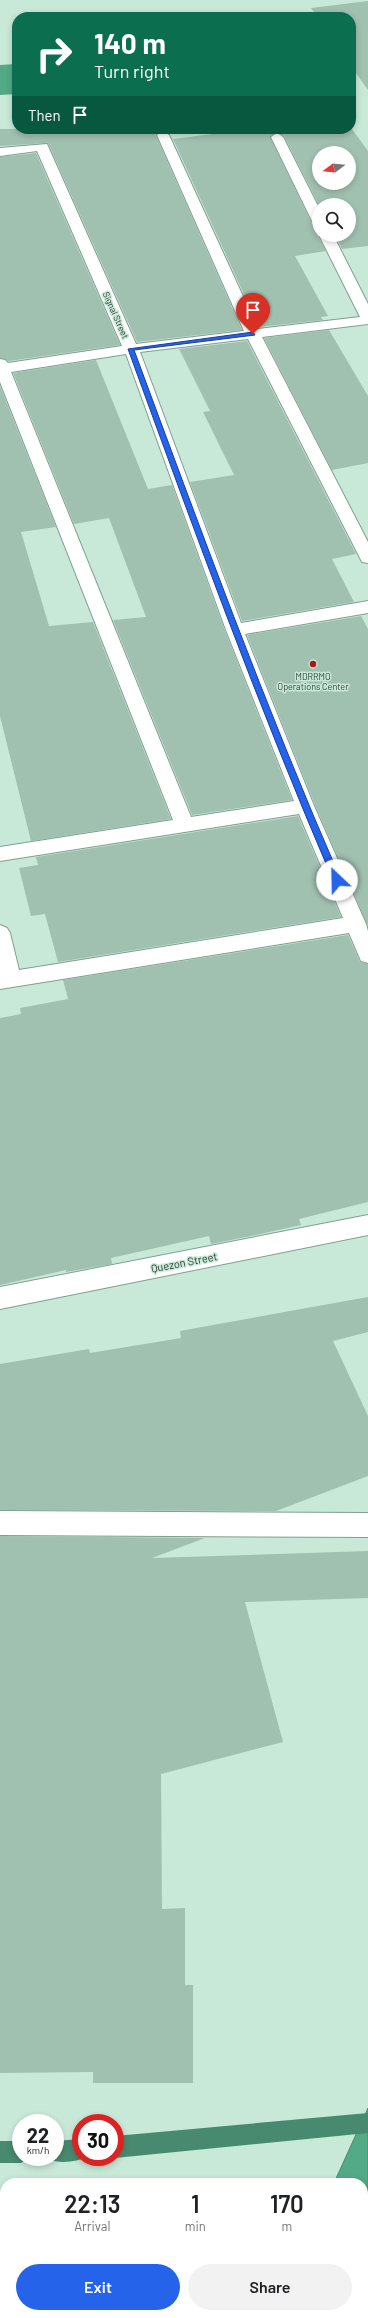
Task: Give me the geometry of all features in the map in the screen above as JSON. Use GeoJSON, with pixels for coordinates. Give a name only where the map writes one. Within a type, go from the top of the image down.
{"type":"FeatureCollection","features":[{"type":"Feature","properties":{"kind":"street"},"geometry":{"type":"LineString","coordinates":[[163,134],[253,334],[368,558]]}},
{"type":"Feature","properties":{"kind":"street"},"geometry":{"type":"LineString","coordinates":[[277,137],[312,207]]}},
{"type":"Feature","properties":{"kind":"street","name":"Signal Street"},"geometry":{"type":"LineString","coordinates":[[0,152],[42,147],[131,349],[235,630],[305,806],[368,955]]}},
{"type":"Feature","properties":{"kind":"street"},"geometry":{"type":"LineString","coordinates":[[185,826],[1,367],[368,319],[330,242]]}},
{"type":"Feature","properties":{"kind":"street"},"geometry":{"type":"LineString","coordinates":[[235,630],[368,607]]}},
{"type":"Feature","properties":{"kind":"street"},"geometry":{"type":"LineString","coordinates":[[0,854],[305,806]]}},
{"type":"Feature","properties":{"kind":"street"},"geometry":{"type":"LineString","coordinates":[[0,933],[5,980],[356,924]]}},
{"type":"Feature","properties":{"kind":"street","name":"Quezon Street"},"geometry":{"type":"LineString","coordinates":[[0,1298],[368,1225]]}},
{"type":"Feature","properties":{"kind":"street"},"geometry":{"type":"LineString","coordinates":[[0,1522],[368,1525]]}},
{"type":"Feature","properties":{"kind":"shaded area"},"geometry":{"type":"Polygon","coordinates":[[[368,2108],[368,2178],[336,2178],[368,2108]]]}},
{"type":"Feature","properties":{"kind":"building"},"geometry":{"type":"Polygon","coordinates":[[[368,1],[368,90],[356,73],[356,12],[314,12],[311,8],[368,1]]]}},
{"type":"Feature","properties":{"kind":"building"},"geometry":{"type":"Polygon","coordinates":[[[0,129],[12,129],[12,134],[155,134],[242,330],[137,342],[48,143],[0,146],[0,129]]]}},
{"type":"Feature","properties":{"kind":"building"},"geometry":{"type":"Polygon","coordinates":[[[212,134],[274,134],[270,137],[312,222],[312,242],[321,242],[326,251],[295,256],[328,316],[321,317],[323,320],[259,327],[173,139],[212,134]]]}},
{"type":"Feature","properties":{"kind":"building"},"geometry":{"type":"Polygon","coordinates":[[[280,134],[356,134],[368,151],[368,246],[342,249],[338,242],[356,242],[356,198],[315,198],[284,136],[280,134]]]}},
{"type":"Feature","properties":{"kind":"building"},"geometry":{"type":"Polygon","coordinates":[[[36,153],[120,345],[9,361],[0,358],[0,157],[36,153]]]}},
{"type":"Feature","properties":{"kind":"building"},"geometry":{"type":"Polygon","coordinates":[[[329,330],[368,396],[368,463],[332,470],[264,338],[329,330]]]}},
{"type":"Feature","properties":{"kind":"building"},"geometry":{"type":"Polygon","coordinates":[[[247,341],[356,554],[332,559],[354,602],[242,621],[190,482],[234,475],[203,412],[210,411],[179,349],[247,341]]]}},
{"type":"Feature","properties":{"kind":"building"},"geometry":{"type":"Polygon","coordinates":[[[96,360],[148,489],[172,485],[225,631],[292,800],[192,815],[113,620],[146,617],[109,518],[74,524],[13,373],[96,360]]]}},
{"type":"Feature","properties":{"kind":"building"},"geometry":{"type":"Polygon","coordinates":[[[0,386],[56,527],[21,532],[49,626],[93,622],[171,819],[31,841],[0,716],[0,386]]]}},
{"type":"Feature","properties":{"kind":"building"},"geometry":{"type":"Polygon","coordinates":[[[361,616],[368,629],[368,926],[315,805],[247,635],[361,616]]]}},
{"type":"Feature","properties":{"kind":"building"},"geometry":{"type":"Polygon","coordinates":[[[298,816],[341,917],[58,962],[45,914],[31,916],[19,868],[38,865],[36,857],[298,816]]]}},
{"type":"Feature","properties":{"kind":"building"},"geometry":{"type":"Polygon","coordinates":[[[348,935],[360,962],[368,964],[368,1202],[299,1219],[301,1225],[211,1244],[209,1236],[111,1258],[112,1264],[66,1272],[66,1270],[0,1285],[0,1018],[21,1014],[20,1008],[68,999],[63,980],[348,935]]]}},
{"type":"Feature","properties":{"kind":"building"},"geometry":{"type":"Polygon","coordinates":[[[368,1297],[368,1332],[333,1341],[368,1416],[368,1476],[276,1511],[0,1510],[0,1364],[89,1349],[90,1353],[181,1338],[180,1331],[368,1297]]]}},
{"type":"Feature","properties":{"kind":"building"},"geometry":{"type":"Polygon","coordinates":[[[0,1536],[205,1538],[152,1558],[368,1551],[368,1598],[245,1602],[283,1742],[161,1774],[162,1909],[185,1908],[185,1985],[193,1985],[193,2083],[93,2083],[93,2072],[0,2073],[0,1536]]]}},
{"type":"Feature","properties":{"kind":"waterway"},"geometry":{"type":"LineString","coordinates":[[0,80],[12,79]]}},
{"type":"Feature","properties":{"kind":"waterway"},"geometry":{"type":"LineString","coordinates":[[124,2146],[368,2123]]}},
{"type":"Feature","properties":{"kind":"waterway"},"geometry":{"type":"LineString","coordinates":[[64,2151],[72,2151]]}},
{"type":"Feature","properties":{"kind":"waterway"},"geometry":{"type":"LineString","coordinates":[[0,2152],[12,2152]]}},
{"type":"Feature","properties":{"kind":"place","name":"MDRRMO Operations Center"},"geometry":{"type":"Point","coordinates":[313,664]}},
{"type":"Feature","properties":{"kind":"route"},"geometry":{"type":"LineString","coordinates":[[253,334],[131,349],[235,630],[305,806],[337,880]]}}]}
